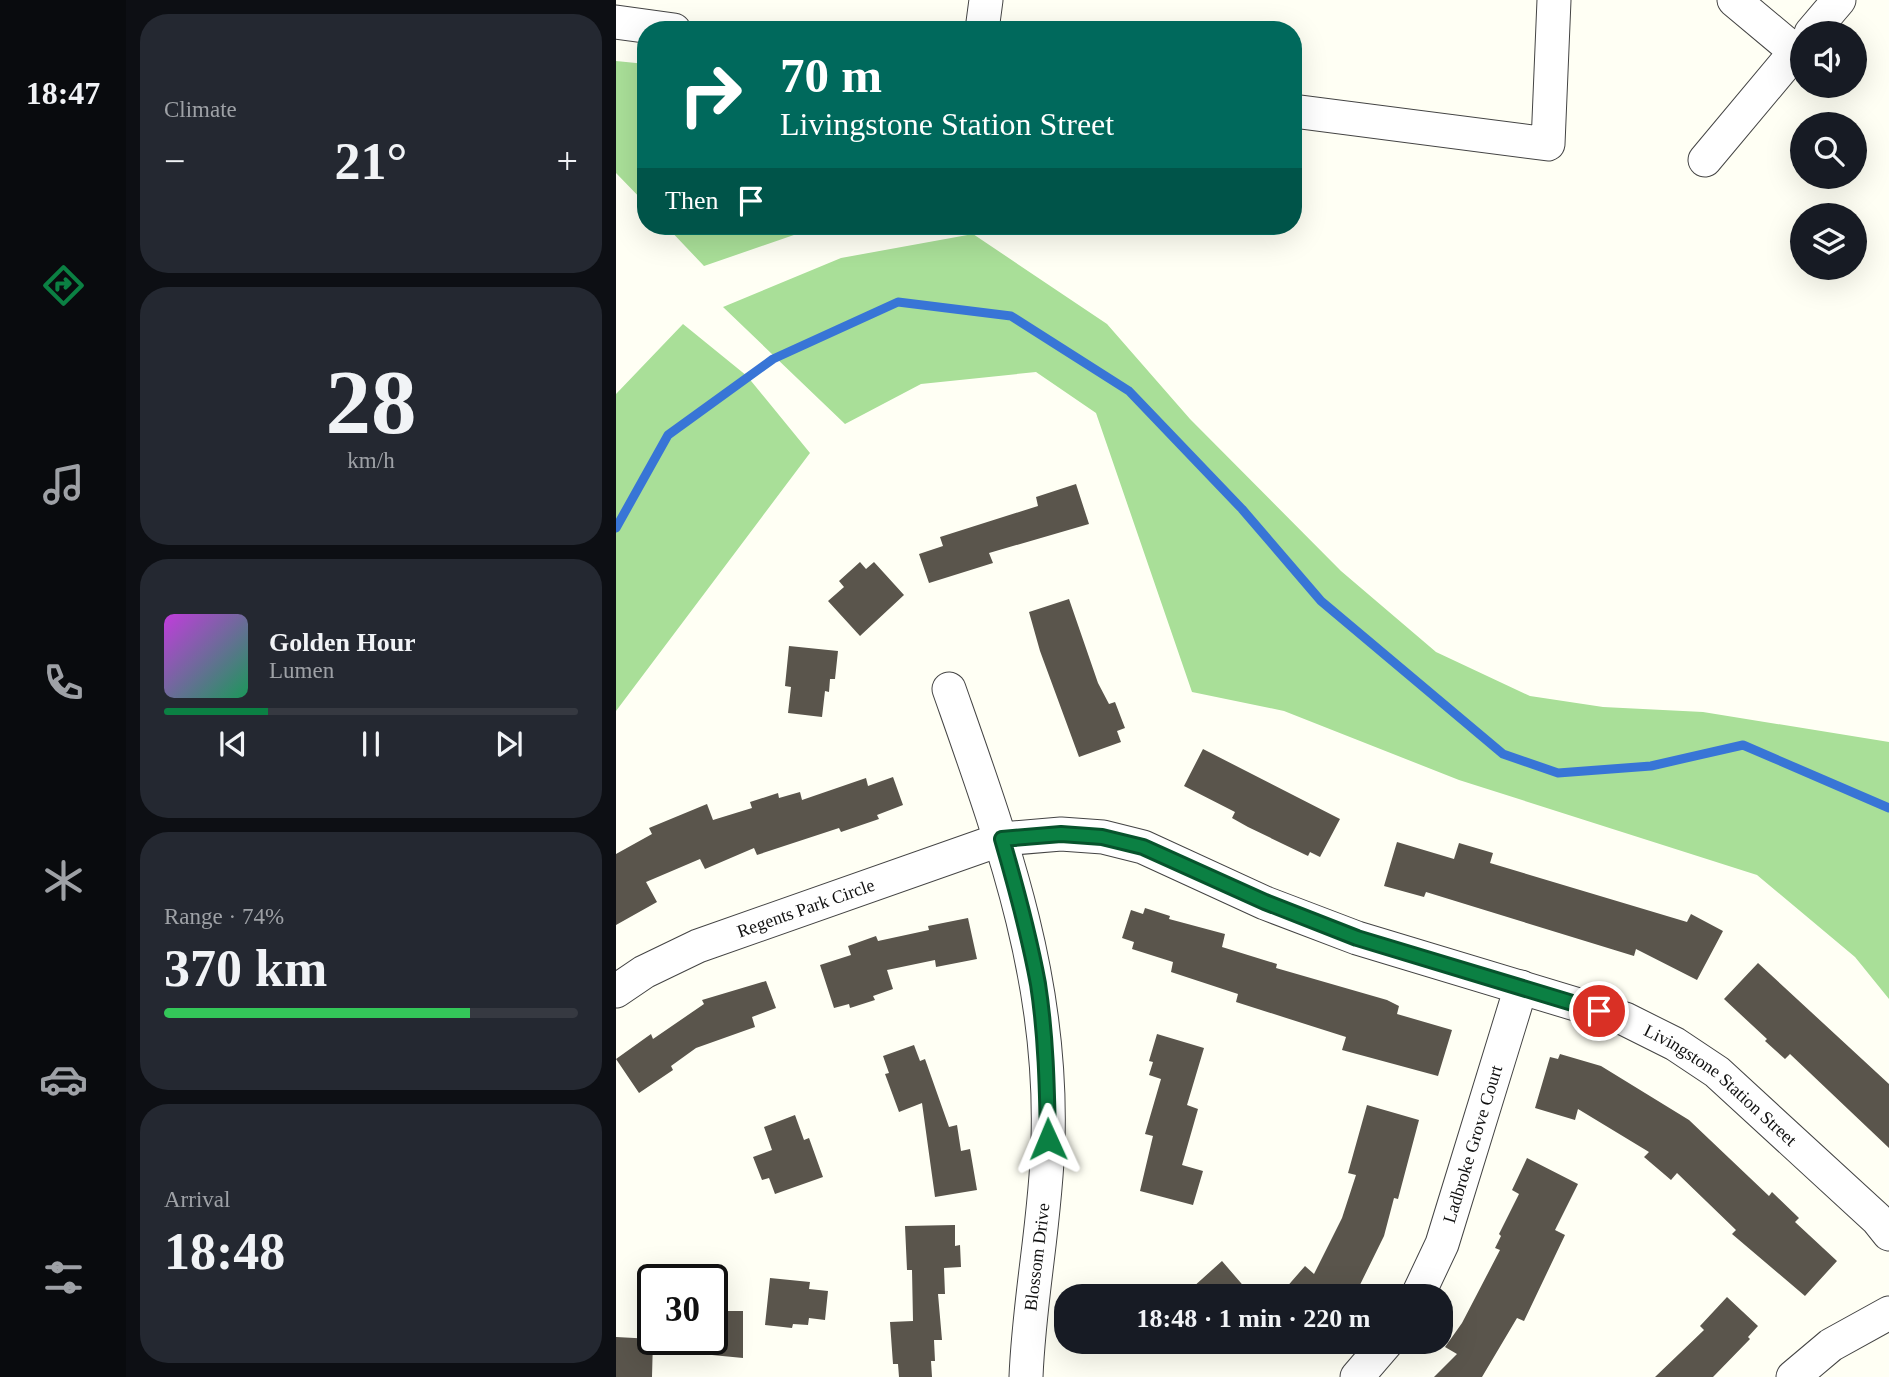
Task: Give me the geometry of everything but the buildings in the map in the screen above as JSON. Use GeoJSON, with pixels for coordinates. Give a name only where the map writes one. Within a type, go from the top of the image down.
{"type":"FeatureCollection","features":[{"type":"Feature","properties":{"kind":"street"},"geometry":{"type":"LineString","coordinates":[[983,21],[986,0]]}},
{"type":"Feature","properties":{"kind":"street"},"geometry":{"type":"LineString","coordinates":[[1302,112],[1548,144],[1553,0]]}},
{"type":"Feature","properties":{"kind":"street"},"geometry":{"type":"LineString","coordinates":[[1734,0],[1790,35]]}},
{"type":"Feature","properties":{"kind":"street"},"geometry":{"type":"LineString","coordinates":[[1821,21],[1839,0]]}},
{"type":"Feature","properties":{"kind":"street"},"geometry":{"type":"LineString","coordinates":[[616,22],[637,25]]}},
{"type":"Feature","properties":{"kind":"street"},"geometry":{"type":"LineString","coordinates":[[1705,160],[1790,59]]}},
{"type":"Feature","properties":{"kind":"street","name":"Blossom Drive"},"geometry":{"type":"LineString","coordinates":[[949,689],[1002,839],[1025,918],[1038,986],[1047,1061],[1045,1195],[1028,1322],[1027,1377]]}},
{"type":"Feature","properties":{"kind":"street","name":"Livingstone Station Street"},"geometry":{"type":"LineString","coordinates":[[1002,839],[1061,834],[1102,837],[1143,847],[1265,902],[1357,938],[1625,1019],[1675,1044],[1717,1072],[1877,1219],[1889,1234]]}},
{"type":"Feature","properties":{"kind":"street","name":"Regents Park Circle"},"geometry":{"type":"LineString","coordinates":[[616,991],[644,972],[698,946],[1002,839]]}},
{"type":"Feature","properties":{"kind":"street","name":"Ladbroke Grove Court"},"geometry":{"type":"LineString","coordinates":[[1423,1284],[1442,1244],[1521,987]]}},
{"type":"Feature","properties":{"kind":"street"},"geometry":{"type":"LineString","coordinates":[[1793,1377],[1831,1345],[1889,1313]]}},
{"type":"Feature","properties":{"kind":"street"},"geometry":{"type":"LineString","coordinates":[[1357,1377],[1377,1354]]}},
{"type":"Feature","properties":{"kind":"green space"},"geometry":{"type":"Polygon","coordinates":[[[616,61],[637,63],[637,195],[616,173],[616,61]]]}},
{"type":"Feature","properties":{"kind":"green space"},"geometry":{"type":"Polygon","coordinates":[[[675,235],[794,235],[704,266],[675,235]]]}},
{"type":"Feature","properties":{"kind":"green space"},"geometry":{"type":"Polygon","coordinates":[[[974,235],[1107,324],[1190,419],[1341,571],[1436,652],[1530,696],[1603,707],[1703,712],[1889,742],[1889,999],[1855,957],[1757,875],[1459,780],[1284,711],[1192,692],[1096,413],[1036,372],[921,384],[845,424],[723,307],[841,258],[974,235]]]}},
{"type":"Feature","properties":{"kind":"green space"},"geometry":{"type":"Polygon","coordinates":[[[683,324],[747,376],[810,453],[616,711],[616,394],[683,324]]]}},
{"type":"Feature","properties":{"kind":"waterway"},"geometry":{"type":"LineString","coordinates":[[616,528],[668,435],[773,359],[898,302],[1011,316],[1129,391],[1242,509],[1321,601],[1503,754],[1558,773],[1651,766],[1743,745],[1889,808]]}},
{"type":"Feature","properties":{"kind":"route"},"geometry":{"type":"LineString","coordinates":[[1048,1139],[1047,1061],[1038,986],[1025,918],[1002,839],[1061,834],[1102,837],[1143,847],[1265,902],[1357,938],[1599,1011]]}}]}
